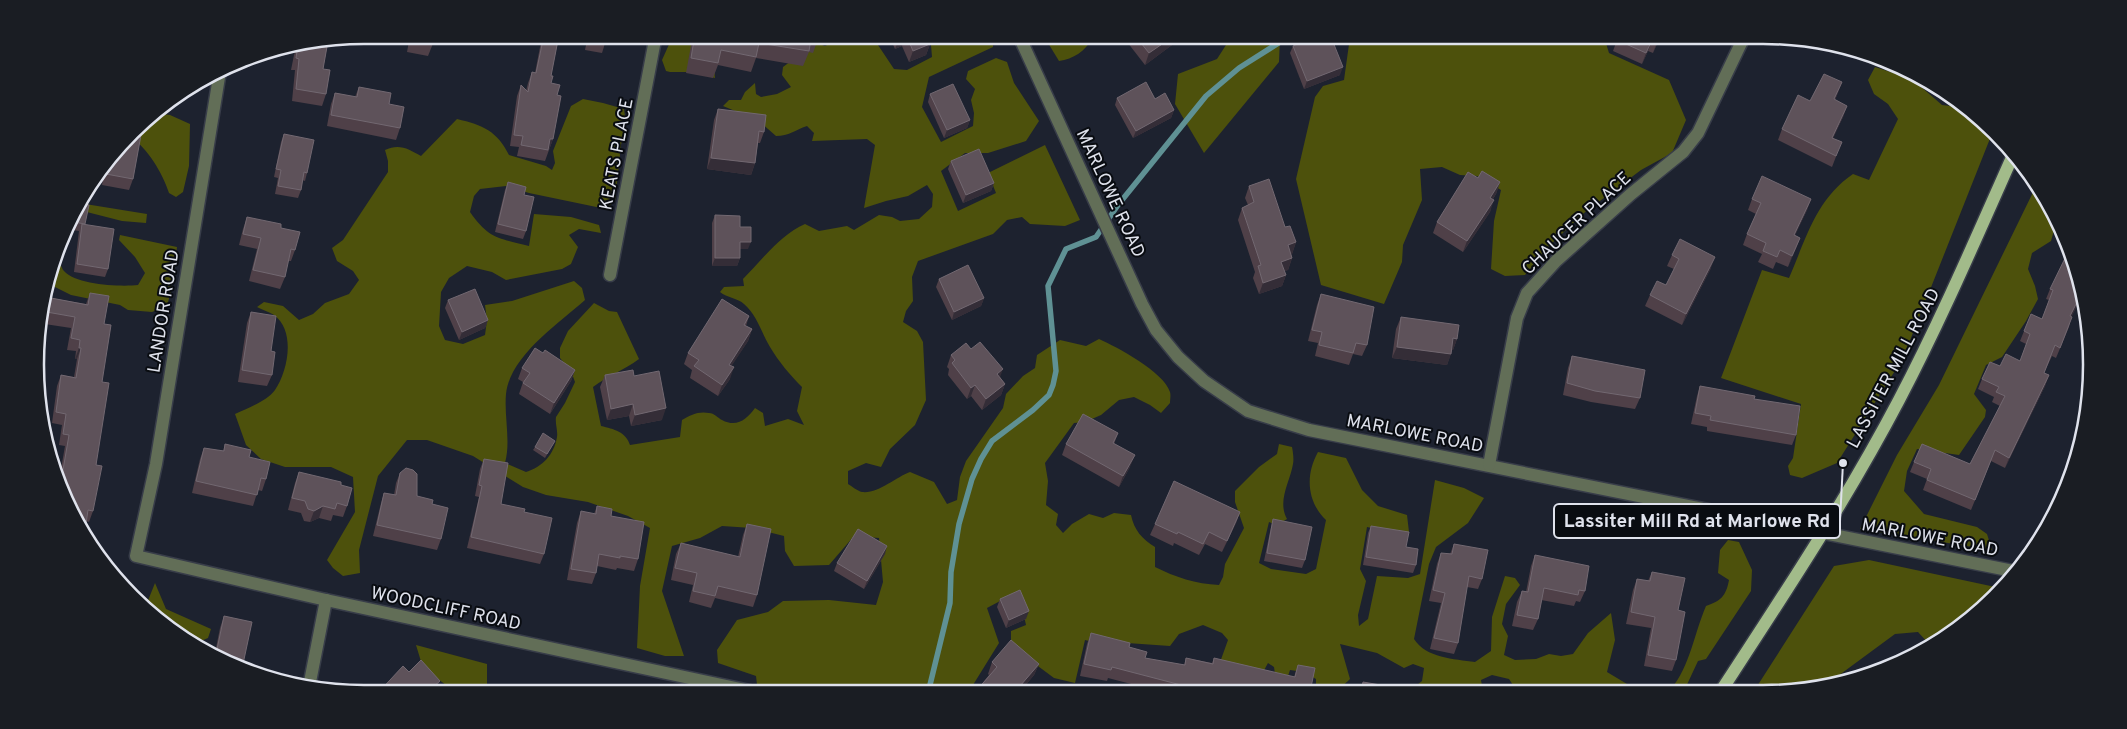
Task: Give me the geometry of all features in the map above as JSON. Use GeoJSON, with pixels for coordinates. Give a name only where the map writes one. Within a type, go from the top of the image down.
{"type":"FeatureCollection","features":[{"type":"Feature","properties":{"kind":"main road","name":"LASSITER MILL ROAD"},"geometry":{"type":"LineString","coordinates":[[1726,685],[1822,534],[1898,401],[1951,294],[2010,161]]}},
{"type":"Feature","properties":{"kind":"street","name":"KEATS PLACE"},"geometry":{"type":"LineString","coordinates":[[610,275],[654,44]]}},
{"type":"Feature","properties":{"kind":"street","name":"MARLOWE ROAD"},"geometry":{"type":"LineString","coordinates":[[1023,44],[1145,311],[1156,330],[1178,357],[1204,381],[1248,411],[1309,430],[2009,570]]}},
{"type":"Feature","properties":{"kind":"street","name":"CHAUCER PLACE"},"geometry":{"type":"LineString","coordinates":[[1489,465],[1517,318],[1527,293],[1556,261],[1631,194],[1683,152],[1698,133],[1741,44]]}},
{"type":"Feature","properties":{"kind":"street","name":"LANDOR ROAD"},"geometry":{"type":"LineString","coordinates":[[136,556],[156,464],[219,79]]}},
{"type":"Feature","properties":{"kind":"street","name":"WOODCLIFF ROAD"},"geometry":{"type":"LineString","coordinates":[[136,556],[326,600],[718,685]]}},
{"type":"Feature","properties":{"kind":"street"},"geometry":{"type":"LineString","coordinates":[[310,681],[326,600]]}},
{"type":"Feature","properties":{"kind":"shaded area"},"geometry":{"type":"Polygon","coordinates":[[[669,44],[714,44],[713,55],[715,78],[690,72],[666,71],[662,60],[669,44]]]}},
{"type":"Feature","properties":{"kind":"shaded area"},"geometry":{"type":"Polygon","coordinates":[[[808,44],[825,46],[830,44],[877,44],[894,69],[907,70],[932,57],[931,45],[993,44],[993,47],[929,77],[922,107],[941,142],[973,126],[974,113],[971,100],[975,89],[966,79],[968,71],[996,58],[1007,62],[1014,83],[1039,121],[1026,141],[988,153],[965,153],[941,171],[958,211],[996,193],[988,173],[1045,145],[1080,220],[1065,226],[1030,224],[1022,217],[1007,220],[993,234],[918,261],[912,277],[913,301],[906,311],[903,322],[917,331],[923,342],[926,400],[915,425],[890,449],[881,467],[866,463],[848,471],[848,484],[862,492],[868,492],[881,488],[910,472],[934,482],[947,504],[957,500],[960,477],[966,461],[1003,408],[1006,394],[1023,376],[1035,368],[1037,355],[1060,340],[1086,346],[1099,339],[1139,361],[1159,376],[1170,392],[1170,403],[1161,413],[1134,397],[1119,400],[1101,415],[1085,422],[1074,423],[1045,463],[1048,481],[1046,505],[1058,514],[1056,525],[1063,533],[1072,524],[1089,514],[1103,518],[1114,513],[1131,515],[1139,534],[1155,547],[1155,567],[1186,579],[1219,585],[1223,577],[1225,564],[1244,528],[1235,502],[1235,491],[1259,467],[1277,454],[1279,444],[1292,447],[1293,453],[1293,464],[1283,505],[1287,519],[1277,525],[1269,522],[1259,563],[1271,569],[1306,574],[1316,569],[1326,520],[1315,505],[1310,488],[1311,470],[1314,461],[1318,452],[1346,458],[1362,490],[1378,506],[1407,515],[1409,532],[1398,534],[1367,527],[1360,569],[1366,581],[1358,615],[1359,626],[1368,619],[1377,576],[1408,578],[1420,574],[1435,480],[1464,488],[1484,498],[1468,523],[1436,547],[1429,564],[1414,639],[1419,645],[1433,654],[1475,662],[1491,651],[1492,617],[1505,576],[1515,578],[1520,585],[1506,604],[1502,624],[1508,636],[1504,655],[1515,660],[1536,659],[1549,654],[1561,656],[1573,654],[1588,633],[1611,613],[1615,640],[1607,672],[1627,684],[1636,685],[1513,685],[1509,679],[1492,675],[1481,680],[1482,685],[1417,685],[1422,681],[1424,668],[1413,664],[1404,668],[1377,653],[1340,644],[1350,679],[1343,685],[1316,685],[1316,679],[1304,672],[1290,670],[1288,676],[1275,674],[1274,667],[1268,663],[1262,674],[1219,665],[1228,640],[1222,633],[1203,625],[1179,634],[1170,646],[1127,643],[1101,644],[1085,640],[1075,683],[1054,678],[1011,646],[1011,631],[1026,625],[1020,598],[1002,600],[987,608],[999,643],[973,685],[757,685],[756,676],[718,663],[717,650],[737,620],[768,612],[783,601],[829,600],[876,605],[883,582],[879,538],[854,536],[829,565],[794,566],[785,551],[784,536],[752,528],[722,526],[700,538],[672,546],[662,591],[684,656],[665,656],[637,648],[640,586],[650,528],[628,516],[588,502],[546,495],[523,487],[473,456],[427,440],[407,440],[378,476],[359,550],[360,573],[343,576],[333,568],[327,560],[355,512],[353,477],[331,467],[285,467],[261,459],[246,445],[235,414],[272,394],[280,382],[286,362],[287,341],[281,322],[272,314],[257,307],[264,302],[283,306],[299,320],[313,314],[325,303],[349,294],[359,280],[353,271],[337,261],[332,248],[343,240],[388,172],[385,150],[399,147],[408,149],[421,156],[457,119],[488,130],[499,140],[509,155],[546,166],[552,170],[555,163],[553,151],[571,106],[583,99],[624,109],[626,124],[621,145],[615,201],[606,209],[529,193],[506,186],[480,189],[474,196],[470,212],[483,228],[495,236],[529,246],[534,214],[571,217],[599,225],[601,233],[579,229],[569,235],[578,247],[571,264],[562,269],[506,280],[492,272],[467,266],[449,278],[441,292],[439,326],[445,340],[463,344],[485,335],[487,320],[485,305],[512,301],[574,281],[582,288],[585,300],[537,342],[516,367],[509,380],[506,394],[507,455],[505,463],[526,472],[537,467],[550,455],[557,435],[556,417],[575,382],[571,371],[560,358],[560,348],[568,331],[594,303],[609,311],[617,312],[639,359],[593,387],[601,426],[622,434],[630,445],[680,437],[682,420],[698,413],[711,413],[727,422],[737,423],[749,416],[755,408],[763,413],[765,426],[788,419],[804,425],[797,411],[802,387],[777,358],[749,308],[742,302],[720,292],[724,287],[744,286],[743,279],[772,248],[787,235],[805,224],[819,231],[847,226],[854,230],[879,215],[892,217],[900,221],[919,219],[932,207],[933,194],[927,185],[908,196],[864,208],[875,145],[867,139],[812,141],[814,133],[807,126],[788,134],[776,136],[759,121],[723,106],[729,100],[741,100],[745,92],[755,83],[756,94],[761,97],[777,94],[791,87],[782,75],[783,67],[808,44]]]}},
{"type":"Feature","properties":{"kind":"shaded area"},"geometry":{"type":"Polygon","coordinates":[[[1049,44],[1088,44],[1078,54],[1059,61],[1049,44]]]}},
{"type":"Feature","properties":{"kind":"shaded area"},"geometry":{"type":"Polygon","coordinates":[[[1225,44],[1280,44],[1279,62],[1204,153],[1175,104],[1178,74],[1217,59],[1225,44]]]}},
{"type":"Feature","properties":{"kind":"shaded area"},"geometry":{"type":"Polygon","coordinates":[[[1349,44],[1606,44],[1609,53],[1669,80],[1686,120],[1672,153],[1641,170],[1584,213],[1549,246],[1525,275],[1505,276],[1491,269],[1494,221],[1501,190],[1477,176],[1460,175],[1442,167],[1420,169],[1422,200],[1403,245],[1402,262],[1384,304],[1321,285],[1296,179],[1315,97],[1323,86],[1344,80],[1349,44]]]}},
{"type":"Feature","properties":{"kind":"shaded area"},"geometry":{"type":"Polygon","coordinates":[[[1875,67],[1904,77],[1918,85],[1942,105],[1950,105],[1958,110],[1990,139],[1903,358],[1837,463],[1802,478],[1790,475],[1788,466],[1793,458],[1801,404],[1721,378],[1762,270],[1789,278],[1807,235],[1830,195],[1853,174],[1869,180],[1898,119],[1888,104],[1874,94],[1868,80],[1875,67]]]}},
{"type":"Feature","properties":{"kind":"shaded area"},"geometry":{"type":"Polygon","coordinates":[[[164,114],[190,124],[189,166],[183,192],[176,197],[169,193],[158,169],[137,141],[164,114]]]}},
{"type":"Feature","properties":{"kind":"shaded area"},"geometry":{"type":"Polygon","coordinates":[[[2033,192],[2054,231],[2051,241],[2032,253],[2028,269],[2038,299],[2002,357],[1986,365],[1974,394],[1986,410],[1985,417],[1959,455],[1917,449],[1907,471],[1904,491],[1924,514],[1977,527],[1987,534],[1992,550],[1860,529],[1897,455],[1939,385],[2033,192]]]}},
{"type":"Feature","properties":{"kind":"shaded area"},"geometry":{"type":"Polygon","coordinates":[[[87,204],[147,214],[146,223],[122,221],[83,211],[87,204]]]}},
{"type":"Feature","properties":{"kind":"shaded area"},"geometry":{"type":"Polygon","coordinates":[[[120,235],[177,247],[167,306],[152,312],[128,310],[120,305],[71,295],[54,286],[60,264],[70,276],[88,282],[121,286],[138,285],[145,273],[135,257],[119,240],[120,235]]]}},
{"type":"Feature","properties":{"kind":"shaded area"},"geometry":{"type":"Polygon","coordinates":[[[1728,540],[1739,542],[1752,570],[1751,591],[1706,659],[1698,661],[1687,685],[1674,685],[1683,670],[1706,606],[1719,600],[1726,590],[1729,580],[1718,573],[1720,550],[1728,540]]]}},
{"type":"Feature","properties":{"kind":"shaded area"},"geometry":{"type":"Polygon","coordinates":[[[1869,560],[1993,587],[1958,619],[1926,640],[1918,632],[1895,634],[1838,676],[1804,683],[1758,685],[1834,566],[1869,560]]]}},
{"type":"Feature","properties":{"kind":"shaded area"},"geometry":{"type":"Polygon","coordinates":[[[155,583],[166,609],[211,629],[208,638],[202,641],[186,631],[148,601],[155,583]]]}},
{"type":"Feature","properties":{"kind":"shaded area"},"geometry":{"type":"Polygon","coordinates":[[[416,645],[487,664],[487,685],[446,685],[423,668],[416,645]]]}},
{"type":"Feature","properties":{"kind":"building"},"geometry":{"type":"Polygon","coordinates":[[[542,44],[557,44],[551,83],[560,85],[557,95],[561,96],[553,139],[550,139],[548,150],[521,145],[523,136],[514,135],[521,85],[528,92],[532,72],[536,73],[542,44]]]}},
{"type":"Feature","properties":{"kind":"building"},"geometry":{"type":"Polygon","coordinates":[[[693,44],[759,44],[756,57],[721,50],[718,63],[691,58],[693,44]]]}},
{"type":"Feature","properties":{"kind":"building"},"geometry":{"type":"Polygon","coordinates":[[[765,44],[810,44],[809,51],[765,44]]]}},
{"type":"Feature","properties":{"kind":"building"},"geometry":{"type":"Polygon","coordinates":[[[910,44],[930,44],[913,51],[910,44]]]}},
{"type":"Feature","properties":{"kind":"building"},"geometry":{"type":"Polygon","coordinates":[[[1142,44],[1162,44],[1149,53],[1142,44]]]}},
{"type":"Feature","properties":{"kind":"building"},"geometry":{"type":"Polygon","coordinates":[[[1298,44],[1334,44],[1343,67],[1307,81],[1293,46],[1298,44]]]}},
{"type":"Feature","properties":{"kind":"building"},"geometry":{"type":"Polygon","coordinates":[[[1626,44],[1650,44],[1646,53],[1626,44]]]}},
{"type":"Feature","properties":{"kind":"building"},"geometry":{"type":"Polygon","coordinates":[[[327,46],[323,69],[330,70],[326,94],[296,89],[299,59],[296,58],[297,51],[327,46]]]}},
{"type":"Feature","properties":{"kind":"building"},"geometry":{"type":"Polygon","coordinates":[[[1824,74],[1842,82],[1834,99],[1847,106],[1832,138],[1842,142],[1836,156],[1782,129],[1798,95],[1810,101],[1824,74]]]}},
{"type":"Feature","properties":{"kind":"building"},"geometry":{"type":"Polygon","coordinates":[[[1146,82],[1155,99],[1165,93],[1174,110],[1136,131],[1117,98],[1146,82]]]}},
{"type":"Feature","properties":{"kind":"building"},"geometry":{"type":"Polygon","coordinates":[[[953,84],[970,120],[947,130],[930,94],[953,84]]]}},
{"type":"Feature","properties":{"kind":"building"},"geometry":{"type":"Polygon","coordinates":[[[359,87],[391,93],[389,104],[404,107],[400,128],[331,115],[335,93],[357,97],[359,87]]]}},
{"type":"Feature","properties":{"kind":"building"},"geometry":{"type":"Polygon","coordinates":[[[718,109],[766,115],[764,132],[759,131],[755,163],[711,158],[718,109]]]}},
{"type":"Feature","properties":{"kind":"building"},"geometry":{"type":"Polygon","coordinates":[[[284,134],[314,140],[307,173],[304,172],[301,190],[278,186],[281,170],[276,169],[284,134]]]}},
{"type":"Feature","properties":{"kind":"building"},"geometry":{"type":"Polygon","coordinates":[[[141,135],[133,179],[106,174],[123,153],[141,135]]]}},
{"type":"Feature","properties":{"kind":"building"},"geometry":{"type":"Polygon","coordinates":[[[979,149],[994,183],[966,195],[951,161],[979,149]]]}},
{"type":"Feature","properties":{"kind":"building"},"geometry":{"type":"Polygon","coordinates":[[[1482,171],[1500,182],[1490,198],[1494,200],[1467,241],[1437,222],[1468,172],[1478,178],[1482,171]]]}},
{"type":"Feature","properties":{"kind":"building"},"geometry":{"type":"Polygon","coordinates":[[[1762,176],[1811,199],[1794,235],[1800,238],[1792,256],[1780,250],[1777,257],[1763,251],[1766,243],[1747,234],[1761,203],[1752,199],[1762,176]]]}},
{"type":"Feature","properties":{"kind":"building"},"geometry":{"type":"Polygon","coordinates":[[[1269,179],[1285,227],[1290,226],[1296,242],[1288,245],[1292,258],[1281,262],[1286,275],[1263,283],[1258,266],[1261,265],[1242,208],[1254,202],[1249,186],[1269,179]]]}},
{"type":"Feature","properties":{"kind":"building"},"geometry":{"type":"Polygon","coordinates":[[[508,182],[526,187],[524,195],[534,197],[526,231],[498,224],[508,182]]]}},
{"type":"Feature","properties":{"kind":"building"},"geometry":{"type":"Polygon","coordinates":[[[87,205],[89,205],[85,224],[77,223],[87,205]]]}},
{"type":"Feature","properties":{"kind":"building"},"geometry":{"type":"Polygon","coordinates":[[[715,215],[740,216],[740,227],[751,227],[751,242],[740,242],[740,258],[715,258],[715,215]]]}},
{"type":"Feature","properties":{"kind":"building"},"geometry":{"type":"Polygon","coordinates":[[[247,217],[281,224],[281,228],[300,232],[295,250],[291,249],[285,277],[253,270],[261,238],[243,234],[247,217]]]}},
{"type":"Feature","properties":{"kind":"building"},"geometry":{"type":"Polygon","coordinates":[[[82,224],[114,229],[108,269],[77,264],[82,224]]]}},
{"type":"Feature","properties":{"kind":"building"},"geometry":{"type":"Polygon","coordinates":[[[1680,239],[1715,257],[1686,314],[1650,295],[1657,281],[1666,285],[1679,259],[1672,255],[1680,239]]]}},
{"type":"Feature","properties":{"kind":"building"},"geometry":{"type":"Polygon","coordinates":[[[2065,258],[2077,302],[2070,316],[2072,317],[2060,348],[2055,345],[2044,373],[2049,375],[2009,458],[1995,450],[1975,500],[1927,480],[1931,469],[1914,462],[1922,444],[1970,464],[2005,396],[1996,392],[1999,387],[1982,379],[1990,362],[2000,366],[2006,354],[2020,361],[2030,334],[2024,331],[2031,314],[2042,319],[2053,290],[2050,289],[2065,258]]]}},
{"type":"Feature","properties":{"kind":"building"},"geometry":{"type":"Polygon","coordinates":[[[968,265],[984,298],[954,312],[939,279],[968,265]]]}},
{"type":"Feature","properties":{"kind":"building"},"geometry":{"type":"Polygon","coordinates":[[[475,289],[488,320],[462,332],[448,300],[475,289]]]}},
{"type":"Feature","properties":{"kind":"building"},"geometry":{"type":"Polygon","coordinates":[[[90,293],[109,296],[104,324],[111,325],[102,382],[109,383],[96,465],[102,466],[93,511],[88,510],[86,523],[62,470],[69,435],[63,434],[66,414],[56,412],[61,375],[76,378],[81,348],[79,348],[80,340],[71,338],[75,317],[48,312],[51,297],[88,305],[90,293]]]}},
{"type":"Feature","properties":{"kind":"building"},"geometry":{"type":"Polygon","coordinates":[[[1321,294],[1374,307],[1367,345],[1356,343],[1353,353],[1319,345],[1322,332],[1312,330],[1321,294]]]}},
{"type":"Feature","properties":{"kind":"building"},"geometry":{"type":"Polygon","coordinates":[[[722,299],[749,316],[744,325],[752,329],[729,365],[734,367],[722,385],[694,366],[699,360],[688,353],[722,299]]]}},
{"type":"Feature","properties":{"kind":"building"},"geometry":{"type":"Polygon","coordinates":[[[251,312],[276,316],[271,351],[275,352],[272,375],[242,370],[251,312]]]}},
{"type":"Feature","properties":{"kind":"building"},"geometry":{"type":"Polygon","coordinates":[[[1401,317],[1459,325],[1457,339],[1453,338],[1451,354],[1397,347],[1401,317]]]}},
{"type":"Feature","properties":{"kind":"building"},"geometry":{"type":"Polygon","coordinates":[[[980,342],[1003,369],[997,374],[1005,384],[986,399],[975,385],[971,388],[952,363],[955,360],[951,355],[966,343],[971,349],[980,342]]]}},
{"type":"Feature","properties":{"kind":"building"},"geometry":{"type":"Polygon","coordinates":[[[535,348],[543,353],[545,350],[575,370],[554,403],[523,383],[530,373],[522,368],[535,348]]]}},
{"type":"Feature","properties":{"kind":"building"},"geometry":{"type":"Polygon","coordinates":[[[1572,356],[1645,370],[1640,398],[1595,391],[1567,383],[1572,356]]]}},
{"type":"Feature","properties":{"kind":"building"},"geometry":{"type":"Polygon","coordinates":[[[633,370],[634,376],[659,371],[666,408],[635,415],[633,404],[611,409],[605,375],[633,370]]]}},
{"type":"Feature","properties":{"kind":"building"},"geometry":{"type":"Polygon","coordinates":[[[1700,386],[1755,396],[1754,399],[1800,406],[1796,435],[1710,420],[1711,416],[1695,413],[1700,386]]]}},
{"type":"Feature","properties":{"kind":"building"},"geometry":{"type":"Polygon","coordinates":[[[1083,414],[1118,433],[1113,443],[1135,455],[1123,476],[1066,444],[1083,414]]]}},
{"type":"Feature","properties":{"kind":"building"},"geometry":{"type":"Polygon","coordinates":[[[543,433],[555,441],[547,454],[535,447],[543,433]]]}},
{"type":"Feature","properties":{"kind":"building"},"geometry":{"type":"Polygon","coordinates":[[[225,444],[251,450],[249,457],[270,462],[266,479],[261,478],[257,495],[196,481],[204,448],[224,451],[225,444]]]}},
{"type":"Feature","properties":{"kind":"building"},"geometry":{"type":"Polygon","coordinates":[[[484,459],[508,463],[501,504],[525,509],[524,512],[552,518],[544,554],[471,537],[482,486],[479,485],[484,459]]]}},
{"type":"Feature","properties":{"kind":"building"},"geometry":{"type":"Polygon","coordinates":[[[406,468],[413,470],[417,474],[417,496],[433,500],[432,504],[448,508],[441,539],[377,525],[384,493],[396,495],[400,473],[406,468]]]}},
{"type":"Feature","properties":{"kind":"building"},"geometry":{"type":"Polygon","coordinates":[[[299,472],[341,482],[341,485],[352,488],[347,506],[337,503],[335,509],[323,506],[314,511],[308,509],[305,501],[292,498],[299,472]]]}},
{"type":"Feature","properties":{"kind":"building"},"geometry":{"type":"Polygon","coordinates":[[[1174,481],[1240,512],[1227,541],[1209,532],[1203,544],[1155,524],[1174,481]]]}},
{"type":"Feature","properties":{"kind":"building"},"geometry":{"type":"Polygon","coordinates":[[[597,506],[612,509],[611,516],[644,522],[638,559],[599,554],[596,573],[571,569],[581,511],[596,514],[597,506]]]}},
{"type":"Feature","properties":{"kind":"building"},"geometry":{"type":"Polygon","coordinates":[[[1273,519],[1312,527],[1305,560],[1267,553],[1273,519]]]}},
{"type":"Feature","properties":{"kind":"building"},"geometry":{"type":"Polygon","coordinates":[[[747,524],[771,529],[757,595],[718,586],[715,596],[693,591],[697,573],[675,568],[681,543],[740,557],[747,524]]]}},
{"type":"Feature","properties":{"kind":"building"},"geometry":{"type":"Polygon","coordinates":[[[1371,526],[1409,532],[1406,547],[1418,549],[1416,565],[1366,557],[1371,526]]]}},
{"type":"Feature","properties":{"kind":"building"},"geometry":{"type":"Polygon","coordinates":[[[858,529],[887,546],[867,581],[837,563],[858,529]]]}},
{"type":"Feature","properties":{"kind":"building"},"geometry":{"type":"Polygon","coordinates":[[[1454,544],[1488,550],[1482,579],[1469,576],[1458,643],[1434,638],[1445,593],[1433,590],[1441,553],[1452,554],[1454,544]]]}},
{"type":"Feature","properties":{"kind":"building"},"geometry":{"type":"Polygon","coordinates":[[[1535,555],[1589,566],[1585,591],[1579,590],[1578,595],[1544,588],[1538,619],[1517,615],[1522,591],[1528,592],[1535,555]]]}},
{"type":"Feature","properties":{"kind":"building"},"geometry":{"type":"Polygon","coordinates":[[[1652,572],[1685,578],[1678,610],[1685,612],[1676,660],[1648,655],[1655,617],[1631,612],[1637,579],[1650,581],[1652,572]]]}},
{"type":"Feature","properties":{"kind":"building"},"geometry":{"type":"Polygon","coordinates":[[[1020,590],[1029,611],[1009,620],[1000,599],[1020,590]]]}},
{"type":"Feature","properties":{"kind":"building"},"geometry":{"type":"Polygon","coordinates":[[[224,616],[252,622],[244,662],[217,649],[224,616]]]}},
{"type":"Feature","properties":{"kind":"building"},"geometry":{"type":"Polygon","coordinates":[[[1091,633],[1130,643],[1129,647],[1147,652],[1145,658],[1185,665],[1186,658],[1213,664],[1214,658],[1295,677],[1298,665],[1315,668],[1311,685],[1181,685],[1112,667],[1111,670],[1084,664],[1091,633]]]}},
{"type":"Feature","properties":{"kind":"building"},"geometry":{"type":"Polygon","coordinates":[[[1011,640],[1039,664],[1021,685],[981,685],[997,667],[992,662],[1011,640]]]}},
{"type":"Feature","properties":{"kind":"building"},"geometry":{"type":"Polygon","coordinates":[[[421,660],[440,681],[435,685],[385,685],[403,666],[409,672],[421,660]]]}},
{"type":"Feature","properties":{"kind":"building"},"geometry":{"type":"Polygon","coordinates":[[[1363,682],[1381,685],[1362,685],[1363,682]]]}},
{"type":"Feature","properties":{"kind":"waterway"},"geometry":{"type":"LineString","coordinates":[[930,685],[950,603],[951,572],[959,524],[972,479],[992,441],[1033,410],[1049,395],[1053,385],[1056,371],[1048,286],[1066,249],[1096,237],[1118,205],[1206,96],[1239,68],[1277,44]]}},
{"type":"Feature","properties":{"kind":"place","name":"Lassiter Mill Rd at Marlowe Rd"},"geometry":{"type":"Point","coordinates":[1843,463]}}]}
